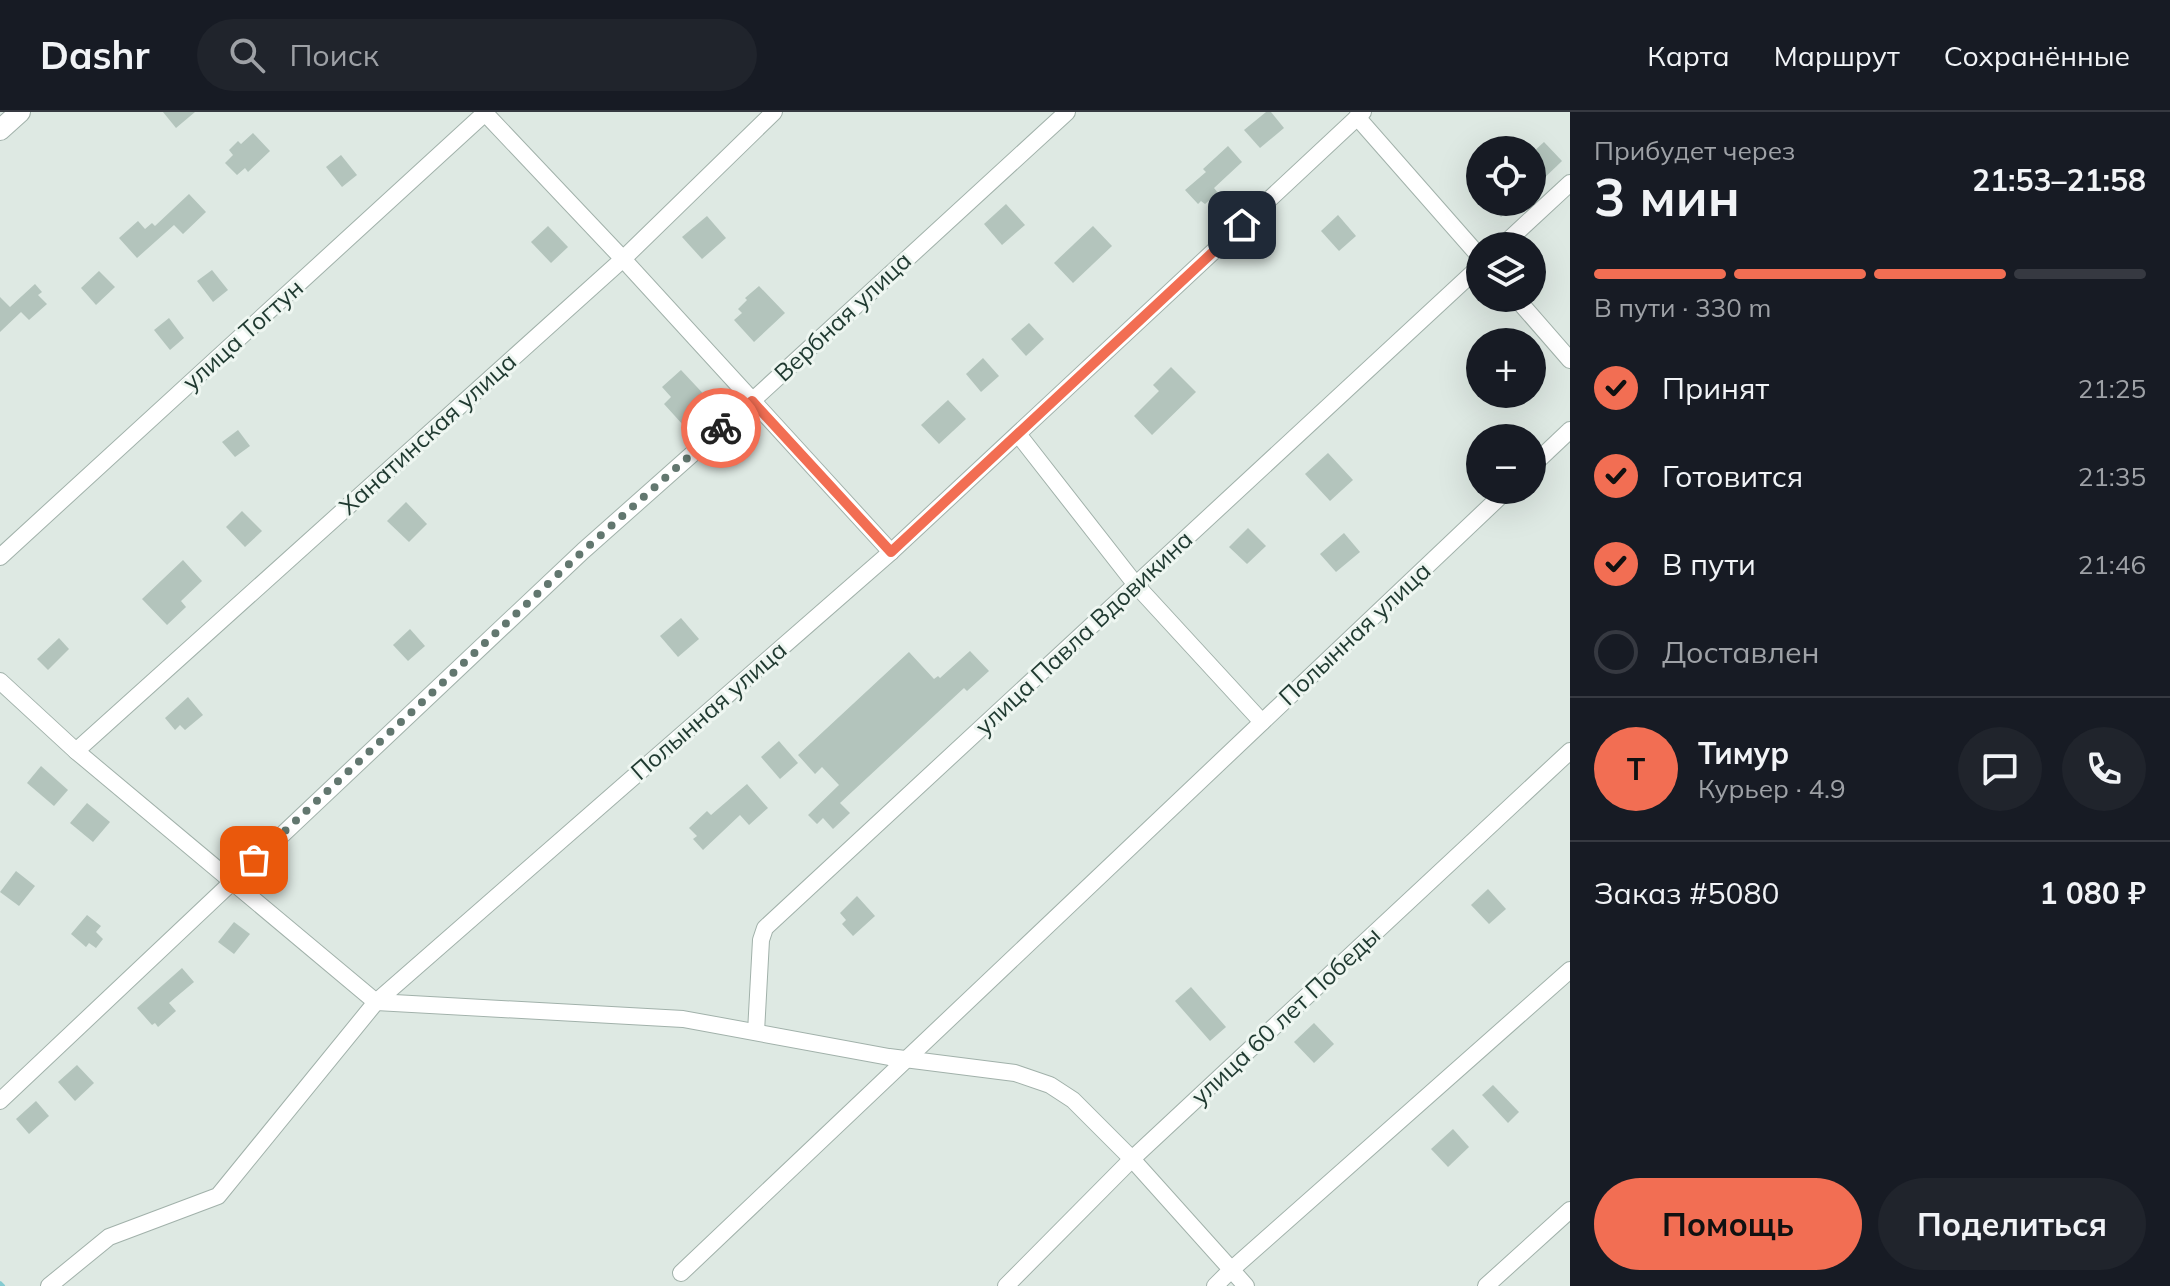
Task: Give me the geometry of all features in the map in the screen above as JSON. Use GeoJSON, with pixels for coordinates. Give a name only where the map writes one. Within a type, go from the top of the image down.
{"type":"FeatureCollection","features":[{"type":"Feature","properties":{"kind":"street"},"geometry":{"type":"LineString","coordinates":[[0,130],[20,112]]}},
{"type":"Feature","properties":{"kind":"street"},"geometry":{"type":"LineString","coordinates":[[485,112],[891,552]]}},
{"type":"Feature","properties":{"kind":"street","name":"улица Тогтун"},"geometry":{"type":"LineString","coordinates":[[0,557],[485,112]]}},
{"type":"Feature","properties":{"kind":"street","name":"Ханатинская улица"},"geometry":{"type":"LineString","coordinates":[[76,751],[623,259],[774,112]]}},
{"type":"Feature","properties":{"kind":"street","name":"Вербная улица"},"geometry":{"type":"LineString","coordinates":[[0,1101],[583,551],[752,401],[1067,112]]}},
{"type":"Feature","properties":{"kind":"street"},"geometry":{"type":"LineString","coordinates":[[1360,115],[1466,240]]}},
{"type":"Feature","properties":{"kind":"street","name":"Полынная улица"},"geometry":{"type":"LineString","coordinates":[[49,1286],[109,1237],[218,1196],[376,1002],[891,552],[1360,115]]}},
{"type":"Feature","properties":{"kind":"street"},"geometry":{"type":"LineString","coordinates":[[1517,232],[1570,183]]}},
{"type":"Feature","properties":{"kind":"street","name":"улица Павла Вдовикина"},"geometry":{"type":"LineString","coordinates":[[756,1032],[761,940],[765,928],[1466,279]]}},
{"type":"Feature","properties":{"kind":"street"},"geometry":{"type":"LineString","coordinates":[[1528,312],[1570,360]]}},
{"type":"Feature","properties":{"kind":"street"},"geometry":{"type":"LineString","coordinates":[[1546,453],[1570,430]]}},
{"type":"Feature","properties":{"kind":"street"},"geometry":{"type":"LineString","coordinates":[[1018,434],[1136,585],[1262,722]]}},
{"type":"Feature","properties":{"kind":"street","name":"Полынная улица"},"geometry":{"type":"LineString","coordinates":[[681,1273],[1492,504]]}},
{"type":"Feature","properties":{"kind":"street"},"geometry":{"type":"LineString","coordinates":[[0,681],[76,751],[376,1002],[683,1019],[906,1059],[1015,1073],[1050,1085],[1073,1100],[1132,1159],[1246,1286]]}},
{"type":"Feature","properties":{"kind":"street","name":"улица 60 лет Победы"},"geometry":{"type":"LineString","coordinates":[[1006,1286],[1132,1159],[1570,751]]}},
{"type":"Feature","properties":{"kind":"street"},"geometry":{"type":"LineString","coordinates":[[1215,1286],[1570,970]]}},
{"type":"Feature","properties":{"kind":"street"},"geometry":{"type":"LineString","coordinates":[[1486,1286],[1570,1210]]}},
{"type":"Feature","properties":{"kind":"building"},"geometry":{"type":"Polygon","coordinates":[[[163,112],[195,112],[176,128],[163,112]]]}},
{"type":"Feature","properties":{"kind":"building"},"geometry":{"type":"Polygon","coordinates":[[[1266,112],[1271,112],[1284,128],[1260,148],[1244,130],[1266,112]]]}},
{"type":"Feature","properties":{"kind":"building"},"geometry":{"type":"Polygon","coordinates":[[[253,133],[270,151],[248,172],[245,168],[237,175],[225,163],[233,155],[229,150],[253,133]]]}},
{"type":"Feature","properties":{"kind":"building"},"geometry":{"type":"Polygon","coordinates":[[[1546,144],[1562,161],[1546,176],[1546,144]]]}},
{"type":"Feature","properties":{"kind":"building"},"geometry":{"type":"Polygon","coordinates":[[[1228,146],[1242,162],[1214,188],[1218,193],[1205,204],[1201,201],[1198,204],[1185,190],[1206,172],[1203,169],[1228,146]]]}},
{"type":"Feature","properties":{"kind":"building"},"geometry":{"type":"Polygon","coordinates":[[[341,155],[357,175],[342,187],[326,167],[341,155]]]}},
{"type":"Feature","properties":{"kind":"building"},"geometry":{"type":"Polygon","coordinates":[[[189,194],[206,212],[183,234],[174,225],[137,258],[119,238],[138,221],[145,229],[152,223],[155,226],[189,194]]]}},
{"type":"Feature","properties":{"kind":"building"},"geometry":{"type":"Polygon","coordinates":[[[1006,204],[1025,225],[1002,245],[984,224],[1006,204]]]}},
{"type":"Feature","properties":{"kind":"building"},"geometry":{"type":"Polygon","coordinates":[[[1338,215],[1356,236],[1339,251],[1321,231],[1338,215]]]}},
{"type":"Feature","properties":{"kind":"building"},"geometry":{"type":"Polygon","coordinates":[[[707,216],[726,238],[702,259],[682,237],[707,216]]]}},
{"type":"Feature","properties":{"kind":"building"},"geometry":{"type":"Polygon","coordinates":[[[548,226],[568,247],[551,263],[531,242],[548,226]]]}},
{"type":"Feature","properties":{"kind":"building"},"geometry":{"type":"Polygon","coordinates":[[[1093,226],[1112,246],[1073,283],[1054,263],[1093,226]]]}},
{"type":"Feature","properties":{"kind":"building"},"geometry":{"type":"Polygon","coordinates":[[[212,270],[228,290],[213,302],[197,281],[212,270]]]}},
{"type":"Feature","properties":{"kind":"building"},"geometry":{"type":"Polygon","coordinates":[[[99,271],[115,287],[96,305],[81,288],[99,271]]]}},
{"type":"Feature","properties":{"kind":"building"},"geometry":{"type":"Polygon","coordinates":[[[35,284],[42,292],[38,295],[47,304],[29,320],[21,312],[0,332],[0,297],[10,307],[35,284]]]}},
{"type":"Feature","properties":{"kind":"building"},"geometry":{"type":"Polygon","coordinates":[[[759,286],[785,313],[754,342],[734,320],[742,313],[738,309],[747,300],[745,298],[759,286]]]}},
{"type":"Feature","properties":{"kind":"building"},"geometry":{"type":"Polygon","coordinates":[[[169,318],[184,338],[170,350],[154,330],[169,318]]]}},
{"type":"Feature","properties":{"kind":"building"},"geometry":{"type":"Polygon","coordinates":[[[1029,323],[1044,339],[1026,356],[1011,339],[1029,323]]]}},
{"type":"Feature","properties":{"kind":"building"},"geometry":{"type":"Polygon","coordinates":[[[983,358],[999,376],[981,392],[966,374],[983,358]]]}},
{"type":"Feature","properties":{"kind":"building"},"geometry":{"type":"Polygon","coordinates":[[[1171,367],[1196,392],[1152,435],[1134,416],[1159,391],[1153,385],[1171,367]]]}},
{"type":"Feature","properties":{"kind":"building"},"geometry":{"type":"Polygon","coordinates":[[[681,370],[711,402],[684,426],[664,404],[671,397],[662,387],[681,370]]]}},
{"type":"Feature","properties":{"kind":"building"},"geometry":{"type":"Polygon","coordinates":[[[948,400],[966,419],[939,444],[921,425],[948,400]]]}},
{"type":"Feature","properties":{"kind":"building"},"geometry":{"type":"Polygon","coordinates":[[[238,430],[250,446],[235,457],[222,442],[238,430]]]}},
{"type":"Feature","properties":{"kind":"building"},"geometry":{"type":"Polygon","coordinates":[[[1328,453],[1353,480],[1330,501],[1305,474],[1328,453]]]}},
{"type":"Feature","properties":{"kind":"building"},"geometry":{"type":"Polygon","coordinates":[[[406,502],[427,524],[409,542],[387,521],[406,502]]]}},
{"type":"Feature","properties":{"kind":"building"},"geometry":{"type":"Polygon","coordinates":[[[242,511],[262,531],[245,547],[226,527],[242,511]]]}},
{"type":"Feature","properties":{"kind":"building"},"geometry":{"type":"Polygon","coordinates":[[[1248,528],[1266,546],[1247,564],[1229,547],[1248,528]]]}},
{"type":"Feature","properties":{"kind":"building"},"geometry":{"type":"Polygon","coordinates":[[[1344,533],[1360,552],[1336,572],[1320,554],[1344,533]]]}},
{"type":"Feature","properties":{"kind":"building"},"geometry":{"type":"Polygon","coordinates":[[[183,560],[202,581],[181,601],[186,607],[167,625],[142,599],[183,560]]]}},
{"type":"Feature","properties":{"kind":"building"},"geometry":{"type":"Polygon","coordinates":[[[681,618],[699,639],[678,657],[660,636],[681,618]]]}},
{"type":"Feature","properties":{"kind":"building"},"geometry":{"type":"Polygon","coordinates":[[[410,629],[425,646],[408,661],[393,645],[410,629]]]}},
{"type":"Feature","properties":{"kind":"building"},"geometry":{"type":"Polygon","coordinates":[[[59,638],[69,649],[48,670],[37,659],[59,638]]]}},
{"type":"Feature","properties":{"kind":"building"},"geometry":{"type":"Polygon","coordinates":[[[970,651],[989,671],[967,691],[964,688],[840,803],[850,813],[833,829],[823,818],[817,824],[808,815],[839,785],[822,767],[815,774],[798,755],[909,652],[934,679],[940,678],[970,651]]]}},
{"type":"Feature","properties":{"kind":"building"},"geometry":{"type":"Polygon","coordinates":[[[188,697],[203,715],[185,730],[180,725],[175,730],[165,718],[188,697]]]}},
{"type":"Feature","properties":{"kind":"building"},"geometry":{"type":"Polygon","coordinates":[[[779,741],[798,763],[780,779],[761,757],[779,741]]]}},
{"type":"Feature","properties":{"kind":"building"},"geometry":{"type":"Polygon","coordinates":[[[41,766],[68,790],[54,806],[27,783],[41,766]]]}},
{"type":"Feature","properties":{"kind":"building"},"geometry":{"type":"Polygon","coordinates":[[[747,784],[768,808],[749,825],[740,815],[703,850],[693,839],[697,836],[689,828],[707,811],[711,815],[747,784]]]}},
{"type":"Feature","properties":{"kind":"building"},"geometry":{"type":"Polygon","coordinates":[[[87,803],[110,822],[93,842],[70,823],[87,803]]]}},
{"type":"Feature","properties":{"kind":"building"},"geometry":{"type":"Polygon","coordinates":[[[16,871],[35,886],[19,906],[0,892],[16,871]]]}},
{"type":"Feature","properties":{"kind":"building"},"geometry":{"type":"Polygon","coordinates":[[[1488,889],[1506,909],[1489,924],[1471,905],[1488,889]]]}},
{"type":"Feature","properties":{"kind":"building"},"geometry":{"type":"Polygon","coordinates":[[[857,896],[875,916],[853,936],[842,924],[846,920],[840,913],[857,896]]]}},
{"type":"Feature","properties":{"kind":"building"},"geometry":{"type":"Polygon","coordinates":[[[87,915],[101,926],[96,932],[103,939],[96,948],[89,943],[86,947],[71,934],[87,915]]]}},
{"type":"Feature","properties":{"kind":"building"},"geometry":{"type":"Polygon","coordinates":[[[234,922],[250,934],[234,954],[218,942],[234,922]]]}},
{"type":"Feature","properties":{"kind":"building"},"geometry":{"type":"Polygon","coordinates":[[[182,968],[194,982],[169,1003],[176,1011],[158,1027],[155,1023],[152,1025],[137,1008],[182,968]]]}},
{"type":"Feature","properties":{"kind":"building"},"geometry":{"type":"Polygon","coordinates":[[[1191,987],[1226,1027],[1210,1041],[1175,1001],[1191,987]]]}},
{"type":"Feature","properties":{"kind":"building"},"geometry":{"type":"Polygon","coordinates":[[[1314,1023],[1334,1044],[1314,1063],[1294,1042],[1314,1023]]]}},
{"type":"Feature","properties":{"kind":"building"},"geometry":{"type":"Polygon","coordinates":[[[77,1065],[94,1083],[75,1101],[58,1082],[77,1065]]]}},
{"type":"Feature","properties":{"kind":"building"},"geometry":{"type":"Polygon","coordinates":[[[1493,1085],[1519,1112],[1508,1123],[1482,1095],[1493,1085]]]}},
{"type":"Feature","properties":{"kind":"building"},"geometry":{"type":"Polygon","coordinates":[[[36,1101],[49,1116],[29,1134],[16,1119],[36,1101]]]}},
{"type":"Feature","properties":{"kind":"building"},"geometry":{"type":"Polygon","coordinates":[[[1453,1129],[1469,1147],[1448,1167],[1431,1149],[1453,1129]]]}},
{"type":"Feature","properties":{"kind":"waterway"},"geometry":{"type":"LineString","coordinates":[[0,1283],[3,1286]]}},
{"type":"Feature","properties":{"kind":"way so far"},"geometry":{"type":"LineString","coordinates":[[254,860],[583,551],[721,428]]}},
{"type":"Feature","properties":{"kind":"route"},"geometry":{"type":"LineString","coordinates":[[721,428],[752,401],[891,552],[1242,225]]}}]}
